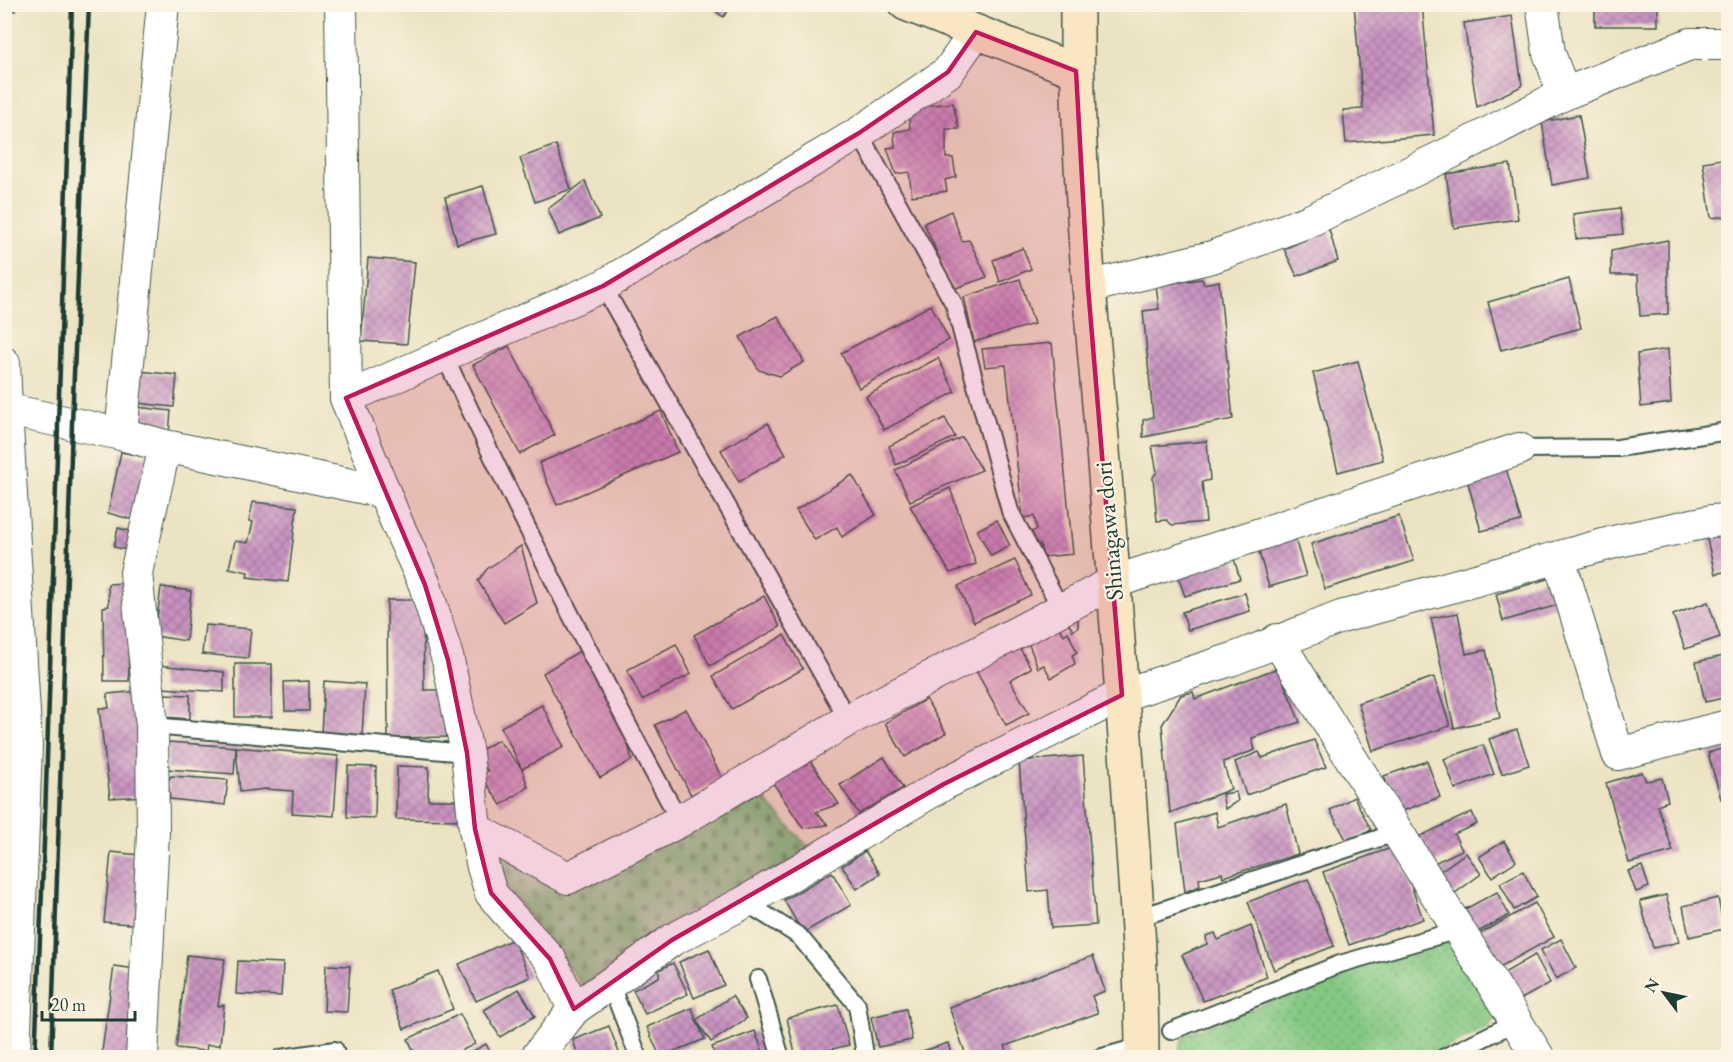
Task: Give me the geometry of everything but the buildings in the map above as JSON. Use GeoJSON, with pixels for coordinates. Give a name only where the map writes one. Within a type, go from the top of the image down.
{"type":"FeatureCollection","features":[{"type":"Feature","properties":{"kind":"street"},"geometry":{"type":"LineString","coordinates":[[121,434],[162,4]]}},
{"type":"Feature","properties":{"kind":"street"},"geometry":{"type":"LineString","coordinates":[[341,4],[346,398],[425,585],[448,660],[466,753],[475,829],[491,892],[550,959],[574,1009]]}},
{"type":"Feature","properties":{"kind":"street"},"geometry":{"type":"LineString","coordinates":[[906,4],[1076,71]]}},
{"type":"Feature","properties":{"kind":"street","name":"Shinagawa dori"},"geometry":{"type":"LineString","coordinates":[[1077,4],[1076,71],[1088,287],[1114,582],[1138,918],[1142,1052]]}},
{"type":"Feature","properties":{"kind":"street"},"geometry":{"type":"LineString","coordinates":[[1542,4],[1549,53],[1564,94]]}},
{"type":"Feature","properties":{"kind":"street"},"geometry":{"type":"LineString","coordinates":[[346,398],[603,286],[860,133],[948,72],[976,32]]}},
{"type":"Feature","properties":{"kind":"street"},"geometry":{"type":"LineString","coordinates":[[1088,287],[1212,257],[1309,221],[1450,153],[1564,94],[1690,44],[1728,44]]}},
{"type":"Feature","properties":{"kind":"street"},"geometry":{"type":"LineString","coordinates":[[4,363],[13,670],[26,746],[11,1054]]}},
{"type":"Feature","properties":{"kind":"street"},"geometry":{"type":"LineString","coordinates":[[5,410],[384,492]]}},
{"type":"Feature","properties":{"kind":"street"},"geometry":{"type":"LineString","coordinates":[[142,1058],[153,832],[152,726],[136,573],[165,446]]}},
{"type":"Feature","properties":{"kind":"street"},"geometry":{"type":"LineString","coordinates":[[475,829],[568,878],[680,821],[848,720],[1114,582],[1519,449]]}},
{"type":"Feature","properties":{"kind":"street"},"geometry":{"type":"LineString","coordinates":[[536,1058],[574,1009],[672,940],[745,902],[944,784],[1122,694],[1233,659],[1341,617],[1618,541],[1712,520],[1728,520]]}},
{"type":"Feature","properties":{"kind":"street"},"geometry":{"type":"LineString","coordinates":[[1559,558],[1618,754],[1728,726]]}},
{"type":"Feature","properties":{"kind":"street"},"geometry":{"type":"LineString","coordinates":[[1277,640],[1539,1058]]}},
{"type":"Feature","properties":{"kind":"lane"},"geometry":{"type":"LineString","coordinates":[[860,133],[954,304],[1010,511],[1061,609]]}},
{"type":"Feature","properties":{"kind":"lane"},"geometry":{"type":"LineString","coordinates":[[603,286],[848,720]]}},
{"type":"Feature","properties":{"kind":"lane"},"geometry":{"type":"LineString","coordinates":[[444,355],[499,472],[618,710],[680,821]]}},
{"type":"Feature","properties":{"kind":"lane"},"geometry":{"type":"LineString","coordinates":[[1519,449],[1618,448],[1728,431]]}},
{"type":"Feature","properties":{"kind":"lane"},"geometry":{"type":"LineString","coordinates":[[152,726],[466,753]]}},
{"type":"Feature","properties":{"kind":"lane"},"geometry":{"type":"LineString","coordinates":[[1138,918],[1398,832]]}},
{"type":"Feature","properties":{"kind":"lane"},"geometry":{"type":"LineString","coordinates":[[745,902],[799,936],[857,1005],[866,1057]]}},
{"type":"Feature","properties":{"kind":"lane"},"geometry":{"type":"LineString","coordinates":[[1171,1031],[1340,964],[1458,930]]}},
{"type":"Feature","properties":{"kind":"lane"},"geometry":{"type":"LineString","coordinates":[[758,979],[781,1058]]}},
{"type":"Feature","properties":{"kind":"lane"},"geometry":{"type":"LineString","coordinates":[[610,983],[639,1058]]}},
{"type":"Feature","properties":{"kind":"lane"},"geometry":{"type":"LineString","coordinates":[[1443,1058],[1516,1022]]}},
{"type":"Feature","properties":{"kind":"lane"},"geometry":{"type":"LineString","coordinates":[[281,1058],[335,1050],[336,1058]]}},
{"type":"Feature","properties":{"kind":"lane"},"geometry":{"type":"LineString","coordinates":[[1099,1058],[1142,1052]]}},
{"type":"Feature","properties":{"kind":"highlighted area"},"geometry":{"type":"Polygon","coordinates":[[[976,32],[1076,71],[1088,287],[1122,695],[944,784],[672,940],[574,1009],[550,959],[491,893],[475,829],[467,753],[448,660],[425,585],[346,398],[603,286],[859,133],[948,72],[976,32]]]}},
{"type":"Feature","properties":{"kind":"green space"},"geometry":{"type":"Polygon","coordinates":[[[755,790],[813,852],[686,913],[583,986],[489,864],[505,853],[569,890],[755,790]]]}},
{"type":"Feature","properties":{"kind":"green space"},"geometry":{"type":"Polygon","coordinates":[[[1449,939],[1492,1007],[1493,1021],[1485,1029],[1426,1057],[1180,1058],[1180,1044],[1186,1034],[1352,970],[1449,939]]]}},
{"type":"Feature","properties":{"kind":"railway"},"geometry":{"type":"LineString","coordinates":[[35,1058],[72,4]]}},
{"type":"Feature","properties":{"kind":"railway"},"geometry":{"type":"LineString","coordinates":[[51,1058],[72,424],[89,4]]}}]}
